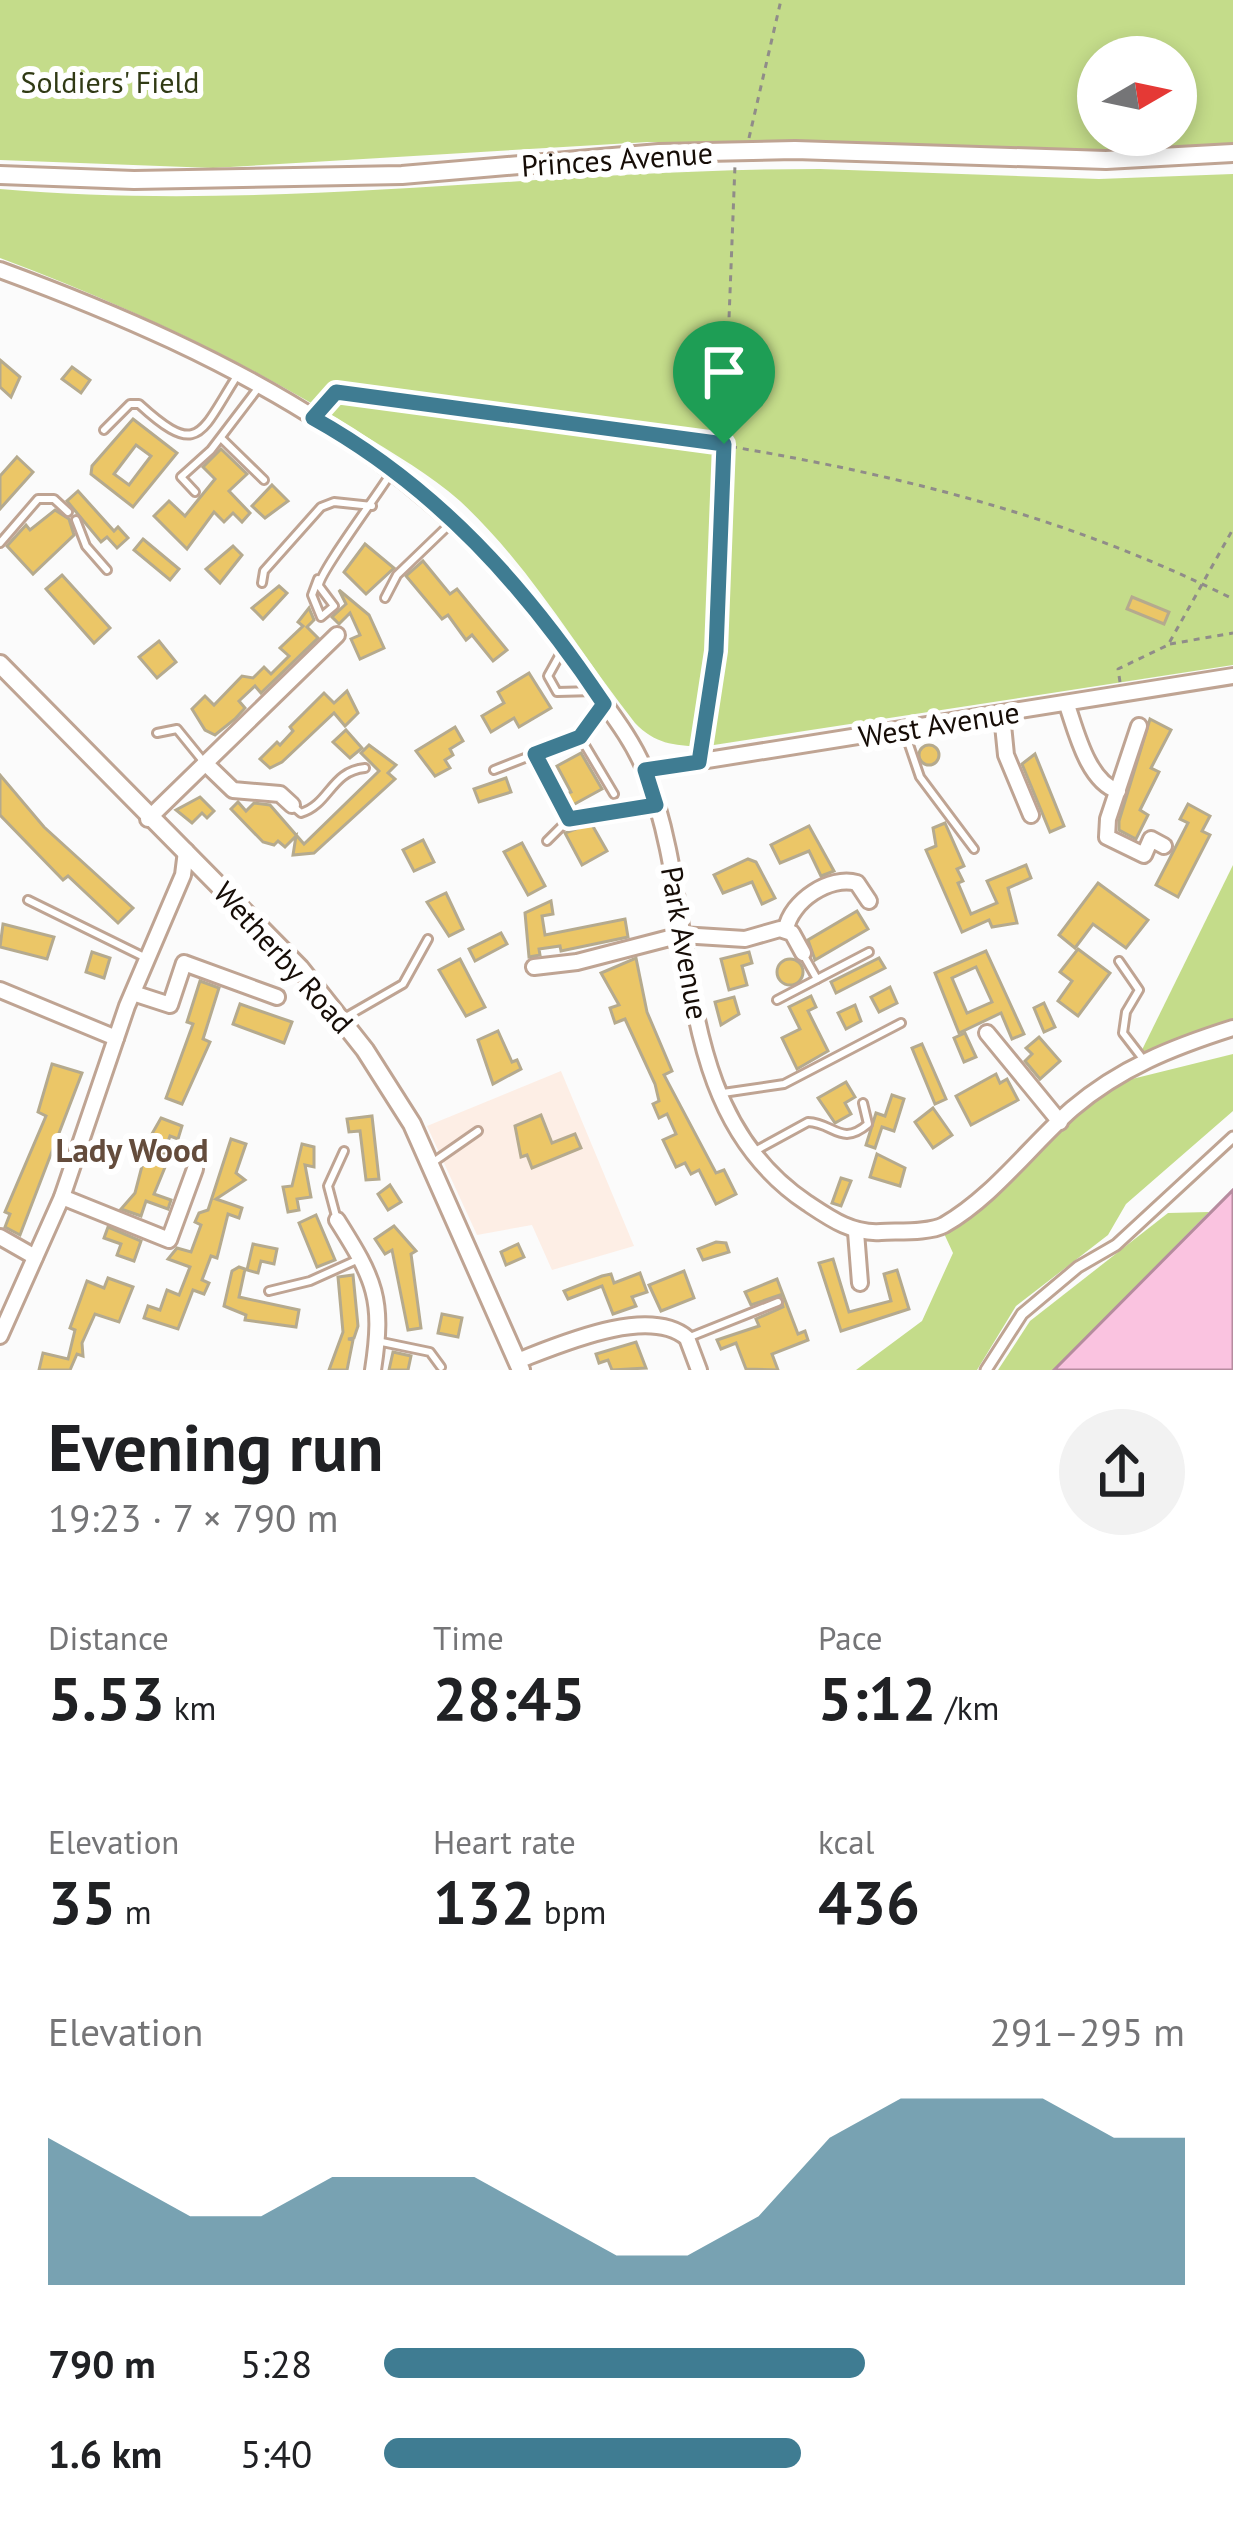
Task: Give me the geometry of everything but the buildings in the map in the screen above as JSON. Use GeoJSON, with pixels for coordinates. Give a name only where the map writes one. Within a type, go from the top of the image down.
{"type":"FeatureCollection","features":[{"type":"Feature","properties":{"kind":"street","name":"Princes Avenue"},"geometry":{"type":"LineString","coordinates":[[0,175],[134,181],[402,175],[740,151],[1106,160],[1233,153]]}},
{"type":"Feature","properties":{"kind":"street","name":"Park Avenue"},"geometry":{"type":"LineString","coordinates":[[0,270],[142,329],[313,418],[393,470],[492,555],[566,646],[645,770],[656,805],[694,1009],[720,1094],[752,1153],[793,1194],[856,1232]]}},
{"type":"Feature","properties":{"kind":"street"},"geometry":{"type":"LineString","coordinates":[[148,819],[337,635]]}},
{"type":"Feature","properties":{"kind":"street","name":"Wetherby Road"},"geometry":{"type":"LineString","coordinates":[[0,664],[300,968],[341,1020],[412,1124],[519,1365]]}},
{"type":"Feature","properties":{"kind":"street","name":"West Avenue"},"geometry":{"type":"LineString","coordinates":[[645,770],[1233,676]]}},
{"type":"Feature","properties":{"kind":"street"},"geometry":{"type":"LineString","coordinates":[[1067,705],[1082,749],[1108,788],[1118,791]]}},
{"type":"Feature","properties":{"kind":"street"},"geometry":{"type":"LineString","coordinates":[[1002,715],[1006,755],[1031,815]]}},
{"type":"Feature","properties":{"kind":"street"},"geometry":{"type":"LineString","coordinates":[[1139,727],[1107,837],[1144,856],[1151,838],[1164,846]]}},
{"type":"Feature","properties":{"kind":"street"},"geometry":{"type":"LineString","coordinates":[[206,764],[233,790],[280,794],[292,806]]}},
{"type":"Feature","properties":{"kind":"street"},"geometry":{"type":"LineString","coordinates":[[0,1336],[62,1197],[116,1038],[183,875],[186,851]]}},
{"type":"Feature","properties":{"kind":"street"},"geometry":{"type":"LineString","coordinates":[[786,929],[799,901],[835,881],[857,883],[869,901]]}},
{"type":"Feature","properties":{"kind":"street"},"geometry":{"type":"LineString","coordinates":[[534,967],[577,962],[681,935],[745,939],[786,929]]}},
{"type":"Feature","properties":{"kind":"street"},"geometry":{"type":"LineString","coordinates":[[786,929],[803,953]]}},
{"type":"Feature","properties":{"kind":"street"},"geometry":{"type":"LineString","coordinates":[[133,993],[170,1005],[184,963],[277,997]]}},
{"type":"Feature","properties":{"kind":"street"},"geometry":{"type":"LineString","coordinates":[[0,990],[116,1038]]}},
{"type":"Feature","properties":{"kind":"street"},"geometry":{"type":"LineString","coordinates":[[860,1283],[856,1232],[941,1227],[1035,1150],[1060,1123],[1143,1059],[1233,1028]]}},
{"type":"Feature","properties":{"kind":"street"},"geometry":{"type":"LineString","coordinates":[[987,1034],[1060,1123]]}},
{"type":"Feature","properties":{"kind":"street"},"geometry":{"type":"LineString","coordinates":[[986,1370],[1022,1314],[1078,1267],[1116,1245],[1233,1137]]}},
{"type":"Feature","properties":{"kind":"street"},"geometry":{"type":"LineString","coordinates":[[62,1197],[169,1240],[195,1169]]}},
{"type":"Feature","properties":{"kind":"street"},"geometry":{"type":"LineString","coordinates":[[337,1220],[378,1294],[373,1370]]}},
{"type":"Feature","properties":{"kind":"street"},"geometry":{"type":"LineString","coordinates":[[0,1237],[35,1257]]}},
{"type":"Feature","properties":{"kind":"street"},"geometry":{"type":"LineString","coordinates":[[519,1365],[619,1329],[671,1328],[687,1338],[700,1370]]}},
{"type":"Feature","properties":{"kind":"lane"},"geometry":{"type":"LineString","coordinates":[[104,430],[130,404],[139,404],[172,435],[191,436],[204,428],[237,376]]}},
{"type":"Feature","properties":{"kind":"lane"},"geometry":{"type":"LineString","coordinates":[[195,492],[181,477],[221,438],[259,387]]}},
{"type":"Feature","properties":{"kind":"lane"},"geometry":{"type":"LineString","coordinates":[[221,438],[264,480]]}},
{"type":"Feature","properties":{"kind":"lane"},"geometry":{"type":"LineString","coordinates":[[318,579],[334,606],[321,617],[311,595],[318,579],[393,470]]}},
{"type":"Feature","properties":{"kind":"lane"},"geometry":{"type":"LineString","coordinates":[[0,543],[38,499],[54,499],[68,512]]}},
{"type":"Feature","properties":{"kind":"lane"},"geometry":{"type":"LineString","coordinates":[[262,583],[265,571],[321,507],[334,502],[372,506]]}},
{"type":"Feature","properties":{"kind":"lane"},"geometry":{"type":"LineString","coordinates":[[385,598],[397,575],[454,519]]}},
{"type":"Feature","properties":{"kind":"lane"},"geometry":{"type":"LineString","coordinates":[[76,520],[86,546],[106,570]]}},
{"type":"Feature","properties":{"kind":"lane"},"geometry":{"type":"LineString","coordinates":[[494,770],[580,737],[600,698],[557,692],[548,676],[550,664],[566,646]]}},
{"type":"Feature","properties":{"kind":"lane"},"geometry":{"type":"LineString","coordinates":[[157,733],[177,729],[206,764]]}},
{"type":"Feature","properties":{"kind":"lane"},"geometry":{"type":"LineString","coordinates":[[904,730],[920,777],[974,849]]}},
{"type":"Feature","properties":{"kind":"lane"},"geometry":{"type":"LineString","coordinates":[[580,737],[614,794]]}},
{"type":"Feature","properties":{"kind":"lane"},"geometry":{"type":"LineString","coordinates":[[535,754],[569,819]]}},
{"type":"Feature","properties":{"kind":"lane"},"geometry":{"type":"LineString","coordinates":[[292,806],[307,812],[341,773],[365,768]]}},
{"type":"Feature","properties":{"kind":"lane"},"geometry":{"type":"LineString","coordinates":[[547,841],[569,819],[656,805]]}},
{"type":"Feature","properties":{"kind":"lane"},"geometry":{"type":"LineString","coordinates":[[28,900],[147,959]]}},
{"type":"Feature","properties":{"kind":"lane"},"geometry":{"type":"LineString","coordinates":[[341,1020],[403,984],[428,939]]}},
{"type":"Feature","properties":{"kind":"lane"},"geometry":{"type":"LineString","coordinates":[[778,1000],[869,952]]}},
{"type":"Feature","properties":{"kind":"lane"},"geometry":{"type":"LineString","coordinates":[[803,953],[817,979]]}},
{"type":"Feature","properties":{"kind":"lane"},"geometry":{"type":"LineString","coordinates":[[1119,961],[1139,990],[1126,1012],[1124,1034],[1143,1059]]}},
{"type":"Feature","properties":{"kind":"lane"},"geometry":{"type":"LineString","coordinates":[[720,1094],[784,1084],[901,1023]]}},
{"type":"Feature","properties":{"kind":"lane"},"geometry":{"type":"LineString","coordinates":[[752,1153],[808,1122],[838,1136],[852,1135],[868,1124],[863,1103]]}},
{"type":"Feature","properties":{"kind":"lane"},"geometry":{"type":"LineString","coordinates":[[430,1164],[478,1131]]}},
{"type":"Feature","properties":{"kind":"lane"},"geometry":{"type":"LineString","coordinates":[[337,1220],[328,1186],[344,1151]]}},
{"type":"Feature","properties":{"kind":"lane"},"geometry":{"type":"LineString","coordinates":[[268,1291],[310,1281],[361,1258]]}},
{"type":"Feature","properties":{"kind":"lane"},"geometry":{"type":"LineString","coordinates":[[687,1338],[778,1302]]}},
{"type":"Feature","properties":{"kind":"lane"},"geometry":{"type":"LineString","coordinates":[[377,1341],[430,1352],[441,1366]]}},
{"type":"Feature","properties":{"kind":"path"},"geometry":{"type":"LineString","coordinates":[[699,762],[716,651],[733,215],[740,151],[782,0]]}},
{"type":"Feature","properties":{"kind":"path"},"geometry":{"type":"LineString","coordinates":[[313,418],[336,392],[840,463],[1055,521],[1233,598]]}},
{"type":"Feature","properties":{"kind":"path"},"geometry":{"type":"LineString","coordinates":[[1168,645],[1233,529]]}},
{"type":"Feature","properties":{"kind":"path"},"geometry":{"type":"LineString","coordinates":[[1122,695],[1118,669],[1168,645],[1233,633]]}},
{"type":"Feature","properties":{"kind":"shaded area"},"geometry":{"type":"Polygon","coordinates":[[[561,1071],[634,1246],[552,1270],[532,1225],[477,1235],[427,1126],[561,1071]]]}},
{"type":"Feature","properties":{"kind":"shaded area"},"geometry":{"type":"Polygon","coordinates":[[[1233,1190],[1233,1370],[1054,1370],[1233,1190]]]}},
{"type":"Feature","properties":{"kind":"green space","name":"Soldiers' Field"},"geometry":{"type":"Polygon","coordinates":[[[0,0],[1233,0],[1233,145],[1197,146],[1197,36],[1077,36],[1077,149],[648,142],[213,168],[0,160],[0,0]]]}},
{"type":"Feature","properties":{"kind":"green space","name":"Soldiers' Field"},"geometry":{"type":"Polygon","coordinates":[[[820,169],[1099,179],[1233,174],[1233,665],[701,747],[665,742],[635,723],[509,553],[437,482],[231,359],[140,315],[0,258],[0,189],[206,196],[820,169]]]}},
{"type":"Feature","properties":{"kind":"green space"},"geometry":{"type":"Polygon","coordinates":[[[1233,865],[1233,1035],[1139,1056],[1233,865]]]}},
{"type":"Feature","properties":{"kind":"green space"},"geometry":{"type":"Polygon","coordinates":[[[1233,1054],[1233,1111],[1126,1204],[1108,1235],[1016,1306],[977,1370],[856,1370],[922,1321],[953,1253],[941,1227],[1070,1111],[1124,1081],[1233,1054]]]}},
{"type":"Feature","properties":{"kind":"green space"},"geometry":{"type":"Polygon","coordinates":[[[1209,1212],[1054,1370],[998,1370],[1030,1321],[1168,1213],[1209,1212]]]}},
{"type":"Feature","properties":{"kind":"district","name":"Lady Wood"},"geometry":{"type":"Point","coordinates":[132,1150]}},
{"type":"Feature","properties":{"kind":"route"},"geometry":{"type":"LineString","coordinates":[[336,392],[724,444],[716,651],[699,762],[645,770],[656,805],[569,819],[535,754],[580,737],[604,704],[559,636],[492,555],[436,502],[365,448],[313,418],[336,392]]}}]}
